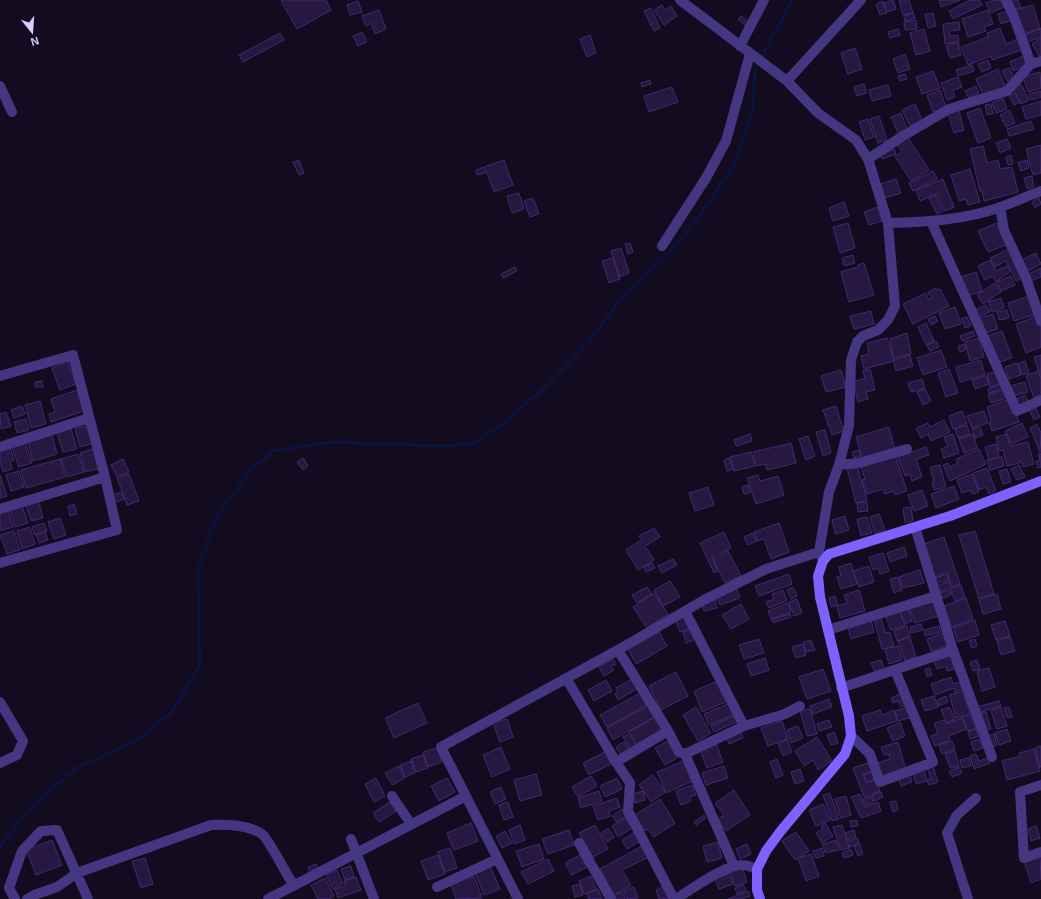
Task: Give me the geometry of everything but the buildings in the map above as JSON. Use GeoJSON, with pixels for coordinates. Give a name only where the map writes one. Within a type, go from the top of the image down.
{"type":"FeatureCollection","features":[{"type":"Feature","properties":{"kind":"main road"},"geometry":{"type":"LineString","coordinates":[[760,899],[757,890],[757,869],[766,851],[845,754],[851,736],[849,716],[820,597],[818,576],[821,556],[950,516],[1041,481]]}},
{"type":"Feature","properties":{"kind":"street"},"geometry":{"type":"LineString","coordinates":[[518,899],[441,747],[618,650],[685,610],[766,569],[821,556],[829,492],[840,465],[849,426],[853,351],[857,342],[863,336],[878,330],[888,320],[895,306],[888,223],[868,159],[856,140],[818,113],[787,81],[680,0]]}},
{"type":"Feature","properties":{"kind":"street"},"geometry":{"type":"LineString","coordinates":[[740,46],[764,0]]}},
{"type":"Feature","properties":{"kind":"street"},"geometry":{"type":"LineString","coordinates":[[787,81],[861,0]]}},
{"type":"Feature","properties":{"kind":"street"},"geometry":{"type":"LineString","coordinates":[[868,159],[903,136],[950,109],[1007,91],[1036,63],[1006,0]]}},
{"type":"Feature","properties":{"kind":"street"},"geometry":{"type":"LineString","coordinates":[[662,246],[706,178],[726,141],[750,54]]}},
{"type":"Feature","properties":{"kind":"street"},"geometry":{"type":"LineString","coordinates":[[0,86],[12,112]]}},
{"type":"Feature","properties":{"kind":"street"},"geometry":{"type":"LineString","coordinates":[[888,223],[931,222],[1000,207],[1041,190]]}},
{"type":"Feature","properties":{"kind":"street"},"geometry":{"type":"LineString","coordinates":[[1000,207],[1004,230],[1026,278],[1041,321]]}},
{"type":"Feature","properties":{"kind":"street"},"geometry":{"type":"LineString","coordinates":[[931,222],[1017,411],[1041,400]]}},
{"type":"Feature","properties":{"kind":"street"},"geometry":{"type":"LineString","coordinates":[[0,376],[73,355],[117,530],[0,563]]}},
{"type":"Feature","properties":{"kind":"street"},"geometry":{"type":"LineString","coordinates":[[0,447],[89,418]]}},
{"type":"Feature","properties":{"kind":"street"},"geometry":{"type":"LineString","coordinates":[[840,465],[858,463],[907,449]]}},
{"type":"Feature","properties":{"kind":"street"},"geometry":{"type":"LineString","coordinates":[[0,509],[104,477]]}},
{"type":"Feature","properties":{"kind":"street"},"geometry":{"type":"LineString","coordinates":[[915,527],[953,650],[992,757]]}},
{"type":"Feature","properties":{"kind":"street"},"geometry":{"type":"LineString","coordinates":[[828,630],[936,596]]}},
{"type":"Feature","properties":{"kind":"street"},"geometry":{"type":"LineString","coordinates":[[685,610],[744,726]]}},
{"type":"Feature","properties":{"kind":"street"},"geometry":{"type":"LineString","coordinates":[[618,650],[668,731],[679,752],[685,754],[744,726],[785,714],[800,706]]}},
{"type":"Feature","properties":{"kind":"street"},"geometry":{"type":"LineString","coordinates":[[841,688],[953,650]]}},
{"type":"Feature","properties":{"kind":"street"},"geometry":{"type":"LineString","coordinates":[[851,736],[870,754],[880,782],[933,762],[895,670]]}},
{"type":"Feature","properties":{"kind":"street"},"geometry":{"type":"LineString","coordinates":[[566,678],[630,783],[628,811],[675,899],[706,880],[734,866],[743,864],[757,869]]}},
{"type":"Feature","properties":{"kind":"street"},"geometry":{"type":"LineString","coordinates":[[0,702],[23,741],[17,754],[0,763]]}},
{"type":"Feature","properties":{"kind":"street"},"geometry":{"type":"LineString","coordinates":[[616,762],[668,731]]}},
{"type":"Feature","properties":{"kind":"street"},"geometry":{"type":"LineString","coordinates":[[685,754],[734,866]]}},
{"type":"Feature","properties":{"kind":"street"},"geometry":{"type":"LineString","coordinates":[[1041,785],[1020,792],[1024,858],[1041,852]]}},
{"type":"Feature","properties":{"kind":"street"},"geometry":{"type":"LineString","coordinates":[[392,796],[411,824]]}},
{"type":"Feature","properties":{"kind":"street"},"geometry":{"type":"LineString","coordinates":[[268,899],[466,796]]}},
{"type":"Feature","properties":{"kind":"street"},"geometry":{"type":"LineString","coordinates":[[968,899],[947,833],[957,815],[976,798]]}},
{"type":"Feature","properties":{"kind":"street"},"geometry":{"type":"LineString","coordinates":[[27,899],[56,887],[78,873],[211,825],[229,824],[252,830],[263,836],[294,886]]}},
{"type":"Feature","properties":{"kind":"street"},"geometry":{"type":"LineString","coordinates":[[15,899],[9,888],[22,851],[41,831],[57,830],[78,873],[88,899]]}},
{"type":"Feature","properties":{"kind":"street"},"geometry":{"type":"LineString","coordinates":[[352,839],[374,899]]}},
{"type":"Feature","properties":{"kind":"street"},"geometry":{"type":"LineString","coordinates":[[579,843],[610,899]]}},
{"type":"Feature","properties":{"kind":"street"},"geometry":{"type":"LineString","coordinates":[[437,887],[497,859]]}},
{"type":"Feature","properties":{"kind":"waterway"},"geometry":{"type":"LineString","coordinates":[[0,847],[29,809],[76,768],[136,741],[172,712],[200,665],[198,570],[215,519],[251,470],[273,451],[331,442],[441,446],[472,444],[500,426],[547,386],[593,337],[620,300],[667,255],[700,215],[734,165],[752,113],[755,70],[792,0]]}}]}
